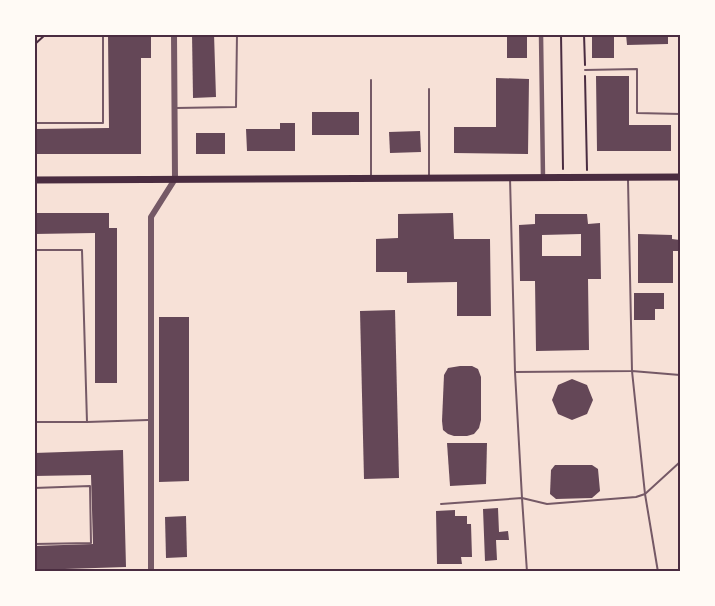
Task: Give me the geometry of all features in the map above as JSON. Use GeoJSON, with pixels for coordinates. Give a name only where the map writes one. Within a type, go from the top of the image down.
{"type":"FeatureCollection","features":[{"type":"Feature","properties":{"kind":"main road"},"geometry":{"type":"LineString","coordinates":[[34,180],[681,177]]}},
{"type":"Feature","properties":{"kind":"street"},"geometry":{"type":"LineString","coordinates":[[151,572],[151,217],[175,179],[174,34]]}},
{"type":"Feature","properties":{"kind":"street"},"geometry":{"type":"LineString","coordinates":[[541,34],[543,178]]}},
{"type":"Feature","properties":{"kind":"lane"},"geometry":{"type":"LineString","coordinates":[[34,123],[103,123],[103,34]]}},
{"type":"Feature","properties":{"kind":"lane"},"geometry":{"type":"LineString","coordinates":[[175,108],[236,107],[237,34]]}},
{"type":"Feature","properties":{"kind":"lane"},"geometry":{"type":"LineString","coordinates":[[585,70],[637,69],[637,113],[680,114],[681,144]]}},
{"type":"Feature","properties":{"kind":"lane"},"geometry":{"type":"LineString","coordinates":[[371,80],[371,179]]}},
{"type":"Feature","properties":{"kind":"lane"},"geometry":{"type":"LineString","coordinates":[[429,89],[429,179]]}},
{"type":"Feature","properties":{"kind":"lane"},"geometry":{"type":"LineString","coordinates":[[510,178],[515,372],[527,572]]}},
{"type":"Feature","properties":{"kind":"lane"},"geometry":{"type":"LineString","coordinates":[[628,178],[632,371],[645,494],[658,572]]}},
{"type":"Feature","properties":{"kind":"lane"},"geometry":{"type":"LineString","coordinates":[[34,250],[82,250],[87,422]]}},
{"type":"Feature","properties":{"kind":"lane"},"geometry":{"type":"LineString","coordinates":[[515,372],[632,371],[681,375]]}},
{"type":"Feature","properties":{"kind":"lane"},"geometry":{"type":"LineString","coordinates":[[34,422],[151,420]]}},
{"type":"Feature","properties":{"kind":"lane"},"geometry":{"type":"LineString","coordinates":[[441,504],[522,498],[548,504],[636,497],[645,494],[681,462]]}},
{"type":"Feature","properties":{"kind":"lane"},"geometry":{"type":"LineString","coordinates":[[34,488],[90,486],[91,543],[34,544]]}},
{"type":"Feature","properties":{"kind":"path"},"geometry":{"type":"LineString","coordinates":[[34,45],[46,34]]}},
{"type":"Feature","properties":{"kind":"path"},"geometry":{"type":"LineString","coordinates":[[561,34],[563,178]]}},
{"type":"Feature","properties":{"kind":"path"},"geometry":{"type":"LineString","coordinates":[[584,34],[587,178]]}},
{"type":"Feature","properties":{"kind":"building"},"geometry":{"type":"Polygon","coordinates":[[[108,34],[151,34],[151,58],[141,58],[141,154],[34,154],[34,129],[109,128],[108,34]]]}},
{"type":"Feature","properties":{"kind":"building"},"geometry":{"type":"Polygon","coordinates":[[[192,34],[214,34],[216,97],[193,98],[192,34]]]}},
{"type":"Feature","properties":{"kind":"building"},"geometry":{"type":"Polygon","coordinates":[[[507,34],[527,34],[527,58],[507,58],[507,34]]]}},
{"type":"Feature","properties":{"kind":"building"},"geometry":{"type":"Polygon","coordinates":[[[592,34],[614,34],[614,58],[592,58],[592,34]]]}},
{"type":"Feature","properties":{"kind":"building"},"geometry":{"type":"Polygon","coordinates":[[[626,34],[668,34],[668,44],[627,45],[626,34]]]}},
{"type":"Feature","properties":{"kind":"building"},"geometry":{"type":"Polygon","coordinates":[[[596,76],[629,76],[629,125],[671,125],[671,151],[597,151],[596,76]]]}},
{"type":"Feature","properties":{"kind":"building"},"geometry":{"type":"Polygon","coordinates":[[[496,78],[529,79],[528,154],[454,153],[454,127],[496,127],[496,78]]]}},
{"type":"Feature","properties":{"kind":"building"},"geometry":{"type":"Polygon","coordinates":[[[312,112],[359,112],[359,135],[312,135],[312,112]]]}},
{"type":"Feature","properties":{"kind":"building"},"geometry":{"type":"Polygon","coordinates":[[[280,123],[295,123],[295,151],[247,151],[246,129],[280,129],[280,123]]]}},
{"type":"Feature","properties":{"kind":"building"},"geometry":{"type":"Polygon","coordinates":[[[420,131],[421,152],[390,153],[389,132],[420,131]]]}},
{"type":"Feature","properties":{"kind":"building"},"geometry":{"type":"Polygon","coordinates":[[[196,133],[225,133],[225,154],[196,154],[196,133]]]}},
{"type":"Feature","properties":{"kind":"building"},"geometry":{"type":"Polygon","coordinates":[[[34,213],[109,213],[109,228],[117,228],[117,383],[95,383],[95,233],[34,234],[34,213]]]}},
{"type":"Feature","properties":{"kind":"building"},"geometry":{"type":"Polygon","coordinates":[[[453,213],[454,239],[490,239],[491,316],[457,316],[457,282],[407,283],[407,272],[376,272],[376,239],[398,238],[398,214],[453,213]]]}},
{"type":"Feature","properties":{"kind":"building"},"geometry":{"type":"Polygon","coordinates":[[[535,214],[587,214],[588,224],[600,223],[601,279],[588,279],[589,350],[536,351],[535,281],[520,281],[519,225],[535,224],[535,214]],[[581,234],[542,235],[542,256],[581,256],[581,234]]]}},
{"type":"Feature","properties":{"kind":"building"},"geometry":{"type":"Polygon","coordinates":[[[638,234],[672,235],[672,239],[680,240],[680,251],[673,251],[673,283],[638,283],[638,234]]]}},
{"type":"Feature","properties":{"kind":"building"},"geometry":{"type":"Polygon","coordinates":[[[634,293],[664,293],[664,309],[655,309],[655,320],[634,320],[634,293]]]}},
{"type":"Feature","properties":{"kind":"building"},"geometry":{"type":"Polygon","coordinates":[[[395,310],[399,478],[364,479],[360,311],[395,310]]]}},
{"type":"Feature","properties":{"kind":"building"},"geometry":{"type":"Polygon","coordinates":[[[159,317],[189,317],[189,481],[159,482],[159,317]]]}},
{"type":"Feature","properties":{"kind":"building"},"geometry":{"type":"Polygon","coordinates":[[[472,366],[478,369],[481,377],[481,420],[474,434],[467,436],[448,434],[443,430],[442,421],[444,375],[448,368],[472,366]]]}},
{"type":"Feature","properties":{"kind":"building"},"geometry":{"type":"Polygon","coordinates":[[[572,379],[587,385],[593,400],[587,414],[572,420],[558,414],[552,400],[558,385],[572,379]]]}},
{"type":"Feature","properties":{"kind":"building"},"geometry":{"type":"Polygon","coordinates":[[[447,443],[487,443],[486,484],[450,486],[447,443]]]}},
{"type":"Feature","properties":{"kind":"building"},"geometry":{"type":"Polygon","coordinates":[[[123,450],[126,567],[34,570],[34,546],[93,544],[91,475],[34,476],[34,453],[123,450]]]}},
{"type":"Feature","properties":{"kind":"building"},"geometry":{"type":"Polygon","coordinates":[[[555,465],[592,465],[598,469],[600,491],[592,498],[556,499],[550,494],[551,470],[555,465]]]}},
{"type":"Feature","properties":{"kind":"building"},"geometry":{"type":"Polygon","coordinates":[[[498,508],[499,532],[508,531],[509,540],[496,540],[497,560],[485,561],[483,509],[498,508]]]}},
{"type":"Feature","properties":{"kind":"building"},"geometry":{"type":"Polygon","coordinates":[[[455,510],[455,516],[467,516],[467,524],[471,524],[472,557],[461,557],[462,564],[437,564],[436,511],[455,510]]]}},
{"type":"Feature","properties":{"kind":"building"},"geometry":{"type":"Polygon","coordinates":[[[186,516],[187,557],[166,558],[165,517],[186,516]]]}}]}
